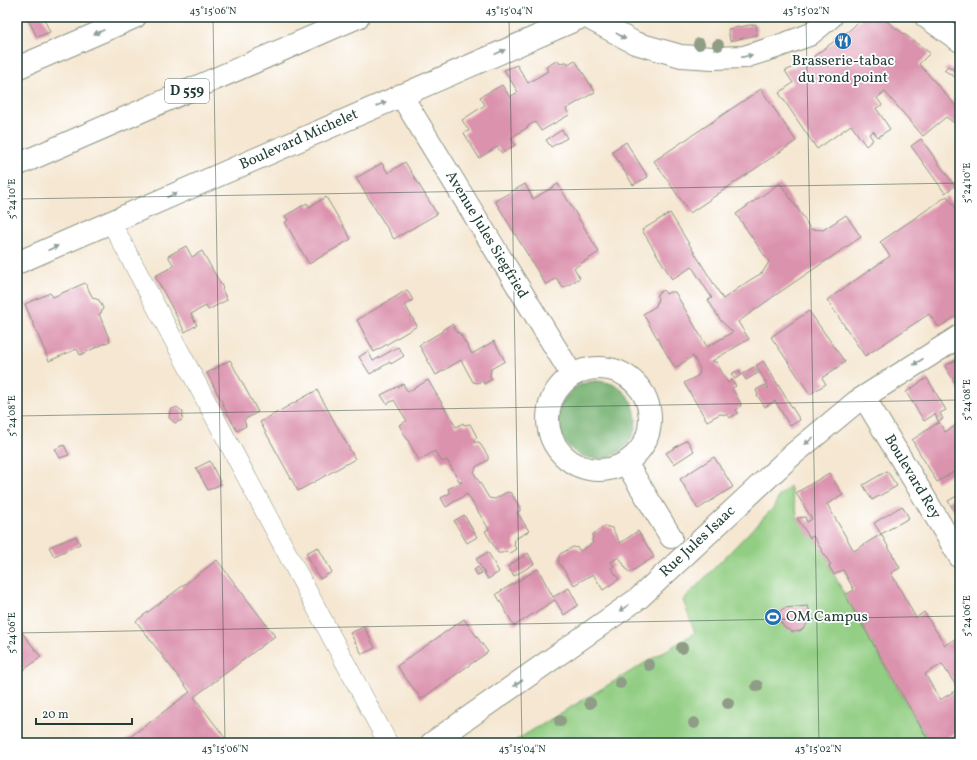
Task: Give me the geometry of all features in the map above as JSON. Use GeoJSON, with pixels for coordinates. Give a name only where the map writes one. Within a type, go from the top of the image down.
{"type":"FeatureCollection","features":[{"type":"Feature","properties":{"kind":"street"},"geometry":{"type":"LineString","coordinates":[[17,68],[135,17]]}},
{"type":"Feature","properties":{"kind":"street","name":"D 559"},"geometry":{"type":"LineString","coordinates":[[17,165],[358,17]]}},
{"type":"Feature","properties":{"kind":"street","name":"Boulevard Michelet"},"geometry":{"type":"LineString","coordinates":[[17,263],[582,17]]}},
{"type":"Feature","properties":{"kind":"street"},"geometry":{"type":"LineString","coordinates":[[587,17],[635,43],[681,56],[713,58],[744,57],[776,47],[809,35],[831,17]]}},
{"type":"Feature","properties":{"kind":"street"},"geometry":{"type":"LineString","coordinates":[[926,17],[960,41]]}},
{"type":"Feature","properties":{"kind":"street","name":"Avenue Jules Siegfried"},"geometry":{"type":"LineString","coordinates":[[401,95],[572,375]]}},
{"type":"Feature","properties":{"kind":"street","name":"Rue Jules Isaac"},"geometry":{"type":"LineString","coordinates":[[432,743],[639,598],[791,456],[856,402],[960,336]]}},
{"type":"Feature","properties":{"kind":"street"},"geometry":{"type":"LineString","coordinates":[[605,368],[621,373],[634,382],[645,396],[649,412],[649,429],[644,443],[634,456],[626,463],[615,468],[601,470],[584,468],[569,461],[558,449],[550,434],[547,417],[551,400],[560,386],[572,375],[588,369],[605,368]]}},
{"type":"Feature","properties":{"kind":"street","name":"Boulevard Rey"},"geometry":{"type":"LineString","coordinates":[[864,397],[960,557]]}},
{"type":"Feature","properties":{"kind":"street"},"geometry":{"type":"LineString","coordinates":[[626,463],[671,537]]}},
{"type":"Feature","properties":{"kind":"lane"},"geometry":{"type":"LineString","coordinates":[[111,222],[388,743]]}},
{"type":"Feature","properties":{"kind":"green space"},"geometry":{"type":"Polygon","coordinates":[[[597,381],[612,384],[625,392],[633,405],[636,420],[633,435],[625,448],[612,456],[597,459],[582,456],[569,448],[561,435],[558,420],[561,405],[569,392],[582,384],[597,381]]]}},
{"type":"Feature","properties":{"kind":"green space","name":"OM Campus"},"geometry":{"type":"Polygon","coordinates":[[[790,486],[796,515],[810,537],[813,536],[831,565],[829,566],[930,743],[511,743],[695,633],[683,600],[773,508],[778,499],[777,498],[790,486]]]}},
{"type":"Feature","properties":{"kind":"building"},"geometry":{"type":"Polygon","coordinates":[[[27,17],[43,17],[50,32],[37,37],[27,17]]]}},
{"type":"Feature","properties":{"kind":"building"},"geometry":{"type":"Polygon","coordinates":[[[863,17],[881,17],[930,53],[919,64],[957,107],[960,105],[960,127],[946,117],[923,136],[885,92],[877,98],[882,105],[876,108],[890,129],[878,137],[873,131],[869,134],[873,140],[866,146],[851,125],[817,149],[779,93],[793,83],[785,71],[815,58],[814,56],[851,29],[863,17]]]}},
{"type":"Feature","properties":{"kind":"building"},"geometry":{"type":"Polygon","coordinates":[[[756,24],[757,35],[730,41],[728,29],[756,24]]]}},
{"type":"Feature","properties":{"kind":"building"},"geometry":{"type":"Polygon","coordinates":[[[558,60],[560,64],[567,62],[568,64],[575,60],[595,92],[566,109],[569,115],[541,131],[535,122],[511,138],[515,145],[502,153],[497,147],[479,158],[464,133],[469,131],[462,120],[485,105],[480,97],[502,85],[510,97],[518,92],[504,70],[517,65],[528,83],[548,71],[546,67],[558,60]]]}},
{"type":"Feature","properties":{"kind":"building"},"geometry":{"type":"Polygon","coordinates":[[[948,66],[959,74],[955,77],[944,70],[948,66]]]}},
{"type":"Feature","properties":{"kind":"building"},"geometry":{"type":"Polygon","coordinates":[[[761,89],[796,141],[690,213],[654,161],[761,89]]]}},
{"type":"Feature","properties":{"kind":"building"},"geometry":{"type":"Polygon","coordinates":[[[562,130],[567,138],[551,147],[546,140],[562,130]]]}},
{"type":"Feature","properties":{"kind":"building"},"geometry":{"type":"Polygon","coordinates":[[[921,139],[955,186],[945,193],[911,146],[921,139]]]}},
{"type":"Feature","properties":{"kind":"building"},"geometry":{"type":"Polygon","coordinates":[[[626,142],[648,177],[633,185],[612,151],[626,142]]]}},
{"type":"Feature","properties":{"kind":"building"},"geometry":{"type":"Polygon","coordinates":[[[405,162],[437,214],[394,239],[356,178],[382,163],[388,173],[405,162]]]}},
{"type":"Feature","properties":{"kind":"building"},"geometry":{"type":"Polygon","coordinates":[[[780,183],[810,229],[823,230],[846,215],[861,237],[738,322],[749,339],[712,361],[716,362],[728,383],[732,380],[736,386],[732,388],[741,404],[736,410],[738,413],[730,418],[728,415],[720,414],[707,421],[684,383],[699,375],[700,369],[693,356],[675,368],[643,314],[656,306],[658,298],[656,295],[663,290],[666,294],[675,292],[707,347],[733,332],[721,321],[708,300],[712,298],[692,267],[672,279],[642,230],[670,213],[723,299],[762,273],[769,262],[736,214],[780,183]]]}},
{"type":"Feature","properties":{"kind":"building"},"geometry":{"type":"Polygon","coordinates":[[[525,184],[533,199],[558,184],[599,252],[574,268],[580,278],[563,288],[556,278],[546,285],[495,201],[525,184]]]}},
{"type":"Feature","properties":{"kind":"building"},"geometry":{"type":"Polygon","coordinates":[[[947,196],[960,214],[960,314],[939,327],[929,314],[865,356],[827,300],[890,256],[880,242],[947,196]]]}},
{"type":"Feature","properties":{"kind":"building"},"geometry":{"type":"Polygon","coordinates":[[[326,197],[351,239],[309,264],[285,222],[288,220],[285,216],[307,203],[309,207],[326,197]]]}},
{"type":"Feature","properties":{"kind":"building"},"geometry":{"type":"Polygon","coordinates":[[[186,246],[192,257],[202,251],[223,288],[222,289],[227,300],[208,310],[206,306],[191,314],[197,325],[185,332],[155,276],[174,266],[168,256],[186,246]]]}},
{"type":"Feature","properties":{"kind":"building"},"geometry":{"type":"Polygon","coordinates":[[[85,283],[93,298],[99,300],[103,308],[99,314],[110,341],[80,355],[77,349],[49,361],[25,304],[50,293],[53,297],[85,283]]]}},
{"type":"Feature","properties":{"kind":"building"},"geometry":{"type":"Polygon","coordinates":[[[407,290],[413,300],[405,305],[417,326],[374,352],[357,320],[407,290]]]}},
{"type":"Feature","properties":{"kind":"building"},"geometry":{"type":"Polygon","coordinates":[[[809,311],[845,362],[822,378],[826,384],[810,394],[771,337],[809,311]]]}},
{"type":"Feature","properties":{"kind":"building"},"geometry":{"type":"Polygon","coordinates":[[[452,324],[457,333],[459,332],[472,354],[494,341],[505,361],[491,369],[490,376],[492,379],[484,384],[482,380],[478,383],[473,382],[461,360],[436,375],[419,345],[452,324]]]}},
{"type":"Feature","properties":{"kind":"building"},"geometry":{"type":"Polygon","coordinates":[[[398,347],[404,356],[391,364],[390,362],[370,374],[359,357],[368,351],[373,361],[398,347]]]}},
{"type":"Feature","properties":{"kind":"building"},"geometry":{"type":"Polygon","coordinates":[[[958,359],[960,363],[960,391],[945,366],[958,359]]]}},
{"type":"Feature","properties":{"kind":"building"},"geometry":{"type":"Polygon","coordinates":[[[230,360],[258,412],[244,420],[246,426],[237,431],[207,373],[230,360]]]}},
{"type":"Feature","properties":{"kind":"building"},"geometry":{"type":"Polygon","coordinates":[[[763,361],[800,420],[790,426],[775,401],[765,407],[757,395],[756,390],[765,385],[768,389],[769,388],[756,366],[763,361]]]}},
{"type":"Feature","properties":{"kind":"building"},"geometry":{"type":"Polygon","coordinates":[[[754,367],[758,373],[746,380],[742,374],[754,367]]]}},
{"type":"Feature","properties":{"kind":"building"},"geometry":{"type":"Polygon","coordinates":[[[739,370],[741,375],[735,379],[731,374],[739,370]]]}},
{"type":"Feature","properties":{"kind":"building"},"geometry":{"type":"Polygon","coordinates":[[[927,378],[946,410],[940,413],[943,419],[938,421],[935,414],[924,421],[906,392],[927,378]]]}},
{"type":"Feature","properties":{"kind":"building"},"geometry":{"type":"Polygon","coordinates":[[[428,380],[456,427],[463,423],[464,425],[470,424],[477,437],[474,441],[475,443],[479,442],[488,456],[488,460],[476,467],[474,473],[489,498],[495,499],[507,492],[511,493],[520,508],[520,511],[517,512],[529,531],[515,539],[514,546],[517,549],[509,554],[506,551],[498,553],[485,531],[489,529],[467,494],[446,507],[441,498],[450,493],[448,489],[462,482],[459,481],[447,460],[442,462],[435,451],[419,460],[399,425],[407,421],[394,400],[387,404],[381,395],[403,384],[408,392],[428,380]]]}},
{"type":"Feature","properties":{"kind":"building"},"geometry":{"type":"Polygon","coordinates":[[[317,390],[355,459],[298,491],[260,422],[317,390]]]}},
{"type":"Feature","properties":{"kind":"building"},"geometry":{"type":"Polygon","coordinates":[[[177,407],[183,412],[182,420],[175,423],[169,418],[170,410],[177,407]]]}},
{"type":"Feature","properties":{"kind":"building"},"geometry":{"type":"Polygon","coordinates":[[[939,422],[945,432],[960,423],[960,468],[937,482],[912,440],[939,422]]]}},
{"type":"Feature","properties":{"kind":"building"},"geometry":{"type":"Polygon","coordinates":[[[687,440],[694,451],[674,464],[666,453],[687,440]]]}},
{"type":"Feature","properties":{"kind":"building"},"geometry":{"type":"Polygon","coordinates":[[[64,445],[69,455],[60,458],[55,449],[64,445]]]}},
{"type":"Feature","properties":{"kind":"building"},"geometry":{"type":"Polygon","coordinates":[[[714,457],[733,487],[698,509],[680,479],[714,457]]]}},
{"type":"Feature","properties":{"kind":"building"},"geometry":{"type":"Polygon","coordinates":[[[210,461],[221,484],[208,490],[196,468],[210,461]]]}},
{"type":"Feature","properties":{"kind":"building"},"geometry":{"type":"Polygon","coordinates":[[[887,471],[897,486],[872,500],[863,485],[887,471]]]}},
{"type":"Feature","properties":{"kind":"building"},"geometry":{"type":"Polygon","coordinates":[[[829,473],[843,495],[827,504],[854,551],[881,534],[900,568],[891,573],[916,618],[924,612],[945,645],[960,636],[960,730],[939,743],[930,743],[845,595],[854,590],[843,570],[834,575],[829,566],[831,565],[813,536],[810,538],[797,518],[805,517],[807,522],[812,519],[796,493],[829,473]],[[942,664],[925,674],[940,700],[958,689],[942,664]]]}},
{"type":"Feature","properties":{"kind":"building"},"geometry":{"type":"Polygon","coordinates":[[[960,494],[960,520],[948,501],[960,494]]]}},
{"type":"Feature","properties":{"kind":"building"},"geometry":{"type":"Polygon","coordinates":[[[902,506],[909,518],[881,534],[874,523],[902,506]]]}},
{"type":"Feature","properties":{"kind":"building"},"geometry":{"type":"Polygon","coordinates":[[[464,515],[477,537],[467,543],[454,521],[464,515]]]}},
{"type":"Feature","properties":{"kind":"building"},"geometry":{"type":"Polygon","coordinates":[[[605,526],[612,528],[620,543],[638,531],[654,557],[629,573],[619,557],[611,562],[614,566],[611,568],[619,579],[603,590],[593,574],[574,585],[558,561],[560,554],[573,547],[578,548],[580,551],[593,543],[593,534],[605,526]]]}},
{"type":"Feature","properties":{"kind":"building"},"geometry":{"type":"Polygon","coordinates":[[[76,536],[80,544],[54,556],[49,547],[76,536]]]}},
{"type":"Feature","properties":{"kind":"building"},"geometry":{"type":"Polygon","coordinates":[[[318,547],[332,572],[320,579],[306,553],[318,547]]]}},
{"type":"Feature","properties":{"kind":"building"},"geometry":{"type":"Polygon","coordinates":[[[488,552],[499,572],[488,579],[476,559],[488,552]]]}},
{"type":"Feature","properties":{"kind":"building"},"geometry":{"type":"Polygon","coordinates":[[[528,553],[534,564],[514,576],[508,566],[528,553]]]}},
{"type":"Feature","properties":{"kind":"building"},"geometry":{"type":"Polygon","coordinates":[[[217,560],[275,636],[194,697],[229,743],[122,743],[190,692],[136,621],[217,560]]]}},
{"type":"Feature","properties":{"kind":"building"},"geometry":{"type":"Polygon","coordinates":[[[478,567],[482,573],[477,575],[474,570],[478,567]]]}},
{"type":"Feature","properties":{"kind":"building"},"geometry":{"type":"Polygon","coordinates":[[[538,569],[553,597],[569,588],[578,605],[564,615],[555,600],[514,626],[496,594],[538,569]]]}},
{"type":"Feature","properties":{"kind":"building"},"geometry":{"type":"Polygon","coordinates":[[[808,606],[811,616],[805,627],[800,631],[793,632],[785,628],[779,620],[779,612],[784,608],[808,606]]]}},
{"type":"Feature","properties":{"kind":"building"},"geometry":{"type":"Polygon","coordinates":[[[464,619],[488,652],[421,699],[397,666],[464,619]]]}},
{"type":"Feature","properties":{"kind":"building"},"geometry":{"type":"Polygon","coordinates":[[[17,626],[41,657],[17,675],[17,626]]]}},
{"type":"Feature","properties":{"kind":"building"},"geometry":{"type":"Polygon","coordinates":[[[364,627],[375,648],[362,654],[350,633],[364,627]]]}},
{"type":"Feature","properties":{"kind":"place","name":"Brasserie-tabac du rond point"},"geometry":{"type":"Point","coordinates":[843,41]}},
{"type":"Feature","properties":{"kind":"place","name":"OM Campus"},"geometry":{"type":"Point","coordinates":[773,617]}}]}
